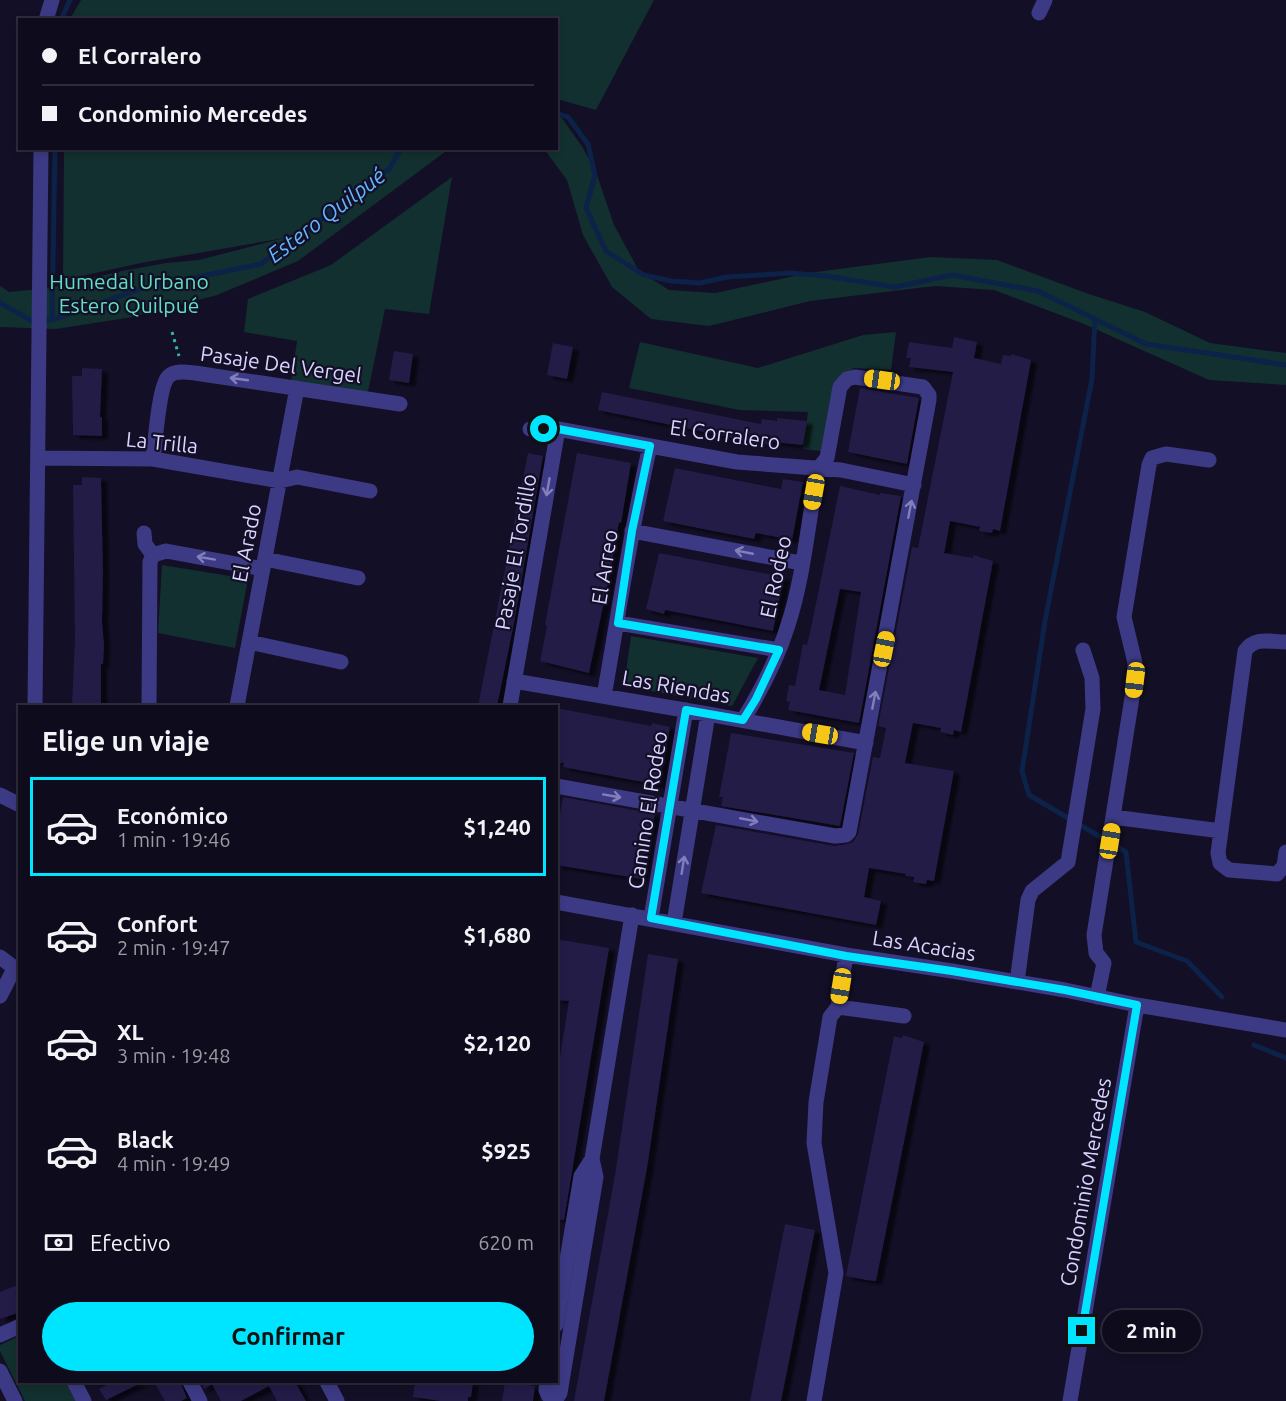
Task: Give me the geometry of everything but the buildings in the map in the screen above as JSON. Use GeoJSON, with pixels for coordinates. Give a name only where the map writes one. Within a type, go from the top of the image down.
{"type":"FeatureCollection","features":[{"type":"Feature","properties":{"kind":"street"},"geometry":{"type":"LineString","coordinates":[[47,18],[52,0]]}},
{"type":"Feature","properties":{"kind":"street"},"geometry":{"type":"LineString","coordinates":[[35,705],[39,458],[37,331],[41,150]]}},
{"type":"Feature","properties":{"kind":"street","name":"Pasaje Del Vergel"},"geometry":{"type":"LineString","coordinates":[[153,459],[162,389],[168,377],[184,372],[400,404]]}},
{"type":"Feature","properties":{"kind":"street","name":"El Rodeo"},"geometry":{"type":"LineString","coordinates":[[743,720],[756,699],[787,628],[798,588],[818,469],[827,458],[838,397],[843,382],[855,377],[918,385],[926,390],[929,400],[914,485]]}},
{"type":"Feature","properties":{"kind":"street","name":"El Arado"},"geometry":{"type":"LineString","coordinates":[[237,705],[297,388]]}},
{"type":"Feature","properties":{"kind":"street","name":"El Corralero"},"geometry":{"type":"LineString","coordinates":[[530,429],[558,429],[737,462],[841,470],[914,485]]}},
{"type":"Feature","properties":{"kind":"street","name":"Pasaje El Tordillo"},"geometry":{"type":"LineString","coordinates":[[510,705],[558,429]]}},
{"type":"Feature","properties":{"kind":"street","name":"El Arreo"},"geometry":{"type":"LineString","coordinates":[[604,696],[632,531],[650,446]]}},
{"type":"Feature","properties":{"kind":"street"},"geometry":{"type":"LineString","coordinates":[[1097,997],[1104,963],[1096,953],[1094,935],[1135,680],[1135,663],[1124,616],[1149,465],[1152,458],[1166,454],[1209,460]]}},
{"type":"Feature","properties":{"kind":"street","name":"La Trilla"},"geometry":{"type":"LineString","coordinates":[[39,458],[153,459],[280,481],[297,477],[370,491]]}},
{"type":"Feature","properties":{"kind":"street"},"geometry":{"type":"LineString","coordinates":[[558,786],[835,836],[846,835],[850,828],[914,485]]}},
{"type":"Feature","properties":{"kind":"street"},"geometry":{"type":"LineString","coordinates":[[632,531],[801,563]]}},
{"type":"Feature","properties":{"kind":"street"},"geometry":{"type":"LineString","coordinates":[[144,533],[145,544],[153,555]]}},
{"type":"Feature","properties":{"kind":"street"},"geometry":{"type":"LineString","coordinates":[[149,705],[150,561],[153,555],[166,551],[358,578]]}},
{"type":"Feature","properties":{"kind":"street"},"geometry":{"type":"LineString","coordinates":[[618,623],[779,650]]}},
{"type":"Feature","properties":{"kind":"street"},"geometry":{"type":"LineString","coordinates":[[1286,642],[1257,641],[1250,643],[1245,651],[1218,852],[1220,863],[1229,870],[1277,874],[1284,866],[1286,852]]}},
{"type":"Feature","properties":{"kind":"street"},"geometry":{"type":"LineString","coordinates":[[249,642],[341,662]]}},
{"type":"Feature","properties":{"kind":"street"},"geometry":{"type":"LineString","coordinates":[[1017,982],[1028,900],[1032,891],[1068,862],[1093,709],[1092,678],[1083,650]]}},
{"type":"Feature","properties":{"kind":"street","name":"Las Riendas"},"geometry":{"type":"LineString","coordinates":[[514,681],[866,743]]}},
{"type":"Feature","properties":{"kind":"street","name":"Camino El Rodeo"},"geometry":{"type":"LineString","coordinates":[[651,918],[668,805],[686,710]]}},
{"type":"Feature","properties":{"kind":"street","name":"Camino El Rodeo"},"geometry":{"type":"LineString","coordinates":[[674,922],[708,714]]}},
{"type":"Feature","properties":{"kind":"street"},"geometry":{"type":"LineString","coordinates":[[0,795],[18,804]]}},
{"type":"Feature","properties":{"kind":"street"},"geometry":{"type":"LineString","coordinates":[[1113,817],[1221,831]]}},
{"type":"Feature","properties":{"kind":"street","name":"Las Acacias"},"geometry":{"type":"LineString","coordinates":[[558,902],[674,922],[846,956],[1017,982],[1286,1030]]}},
{"type":"Feature","properties":{"kind":"street"},"geometry":{"type":"LineString","coordinates":[[547,1383],[548,1395],[558,1396],[596,1177],[592,1158],[632,915]]}},
{"type":"Feature","properties":{"kind":"street"},"geometry":{"type":"LineString","coordinates":[[814,1401],[836,1273],[814,1143],[816,1102],[830,1017],[838,1007],[846,956]]}},
{"type":"Feature","properties":{"kind":"street"},"geometry":{"type":"LineString","coordinates":[[0,957],[17,970],[0,996]]}},
{"type":"Feature","properties":{"kind":"street","name":"Condominio Mercedes"},"geometry":{"type":"LineString","coordinates":[[1070,1401],[1137,1005]]}},
{"type":"Feature","properties":{"kind":"street"},"geometry":{"type":"LineString","coordinates":[[838,1007],[904,1016]]}},
{"type":"Feature","properties":{"kind":"street"},"geometry":{"type":"LineString","coordinates":[[558,1313],[581,1176],[592,1158]]}},
{"type":"Feature","properties":{"kind":"street"},"geometry":{"type":"LineString","coordinates":[[0,1335],[18,1327]]}},
{"type":"Feature","properties":{"kind":"street"},"geometry":{"type":"LineString","coordinates":[[0,1371],[15,1401]]}},
{"type":"Feature","properties":{"kind":"street"},"geometry":{"type":"LineString","coordinates":[[75,1383],[84,1401]]}},
{"type":"Feature","properties":{"kind":"street"},"geometry":{"type":"LineString","coordinates":[[191,1383],[200,1401]]}},
{"type":"Feature","properties":{"kind":"street"},"geometry":{"type":"LineString","coordinates":[[328,1383],[337,1401]]}},
{"type":"Feature","properties":{"kind":"path"},"geometry":{"type":"LineString","coordinates":[[172,332],[184,372]]}},
{"type":"Feature","properties":{"kind":"green space"},"geometry":{"type":"Polygon","coordinates":[[[81,0],[654,0],[596,110],[558,99],[558,18],[71,18],[81,0]]]}},
{"type":"Feature","properties":{"kind":"green space"},"geometry":{"type":"Polygon","coordinates":[[[558,112],[583,148],[596,172],[614,225],[639,271],[669,290],[715,293],[808,273],[931,257],[997,260],[1145,312],[1210,343],[1286,353],[1286,385],[1209,380],[1084,324],[994,290],[935,286],[810,301],[709,326],[651,319],[612,287],[583,235],[567,180],[545,150],[558,150],[558,112]]]}},
{"type":"Feature","properties":{"kind":"green space","name":"Humedal Urbano Estero Quilpué"},"geometry":{"type":"Polygon","coordinates":[[[64,150],[396,150],[395,152],[398,150],[448,150],[298,261],[217,295],[133,317],[56,329],[0,327],[0,286],[9,292],[50,288],[122,271],[199,260],[284,238],[141,263],[63,280],[64,150]]]}},
{"type":"Feature","properties":{"kind":"green space"},"geometry":{"type":"Polygon","coordinates":[[[452,177],[429,314],[385,309],[368,392],[291,382],[297,341],[244,332],[248,299],[331,265],[452,177]]]}},
{"type":"Feature","properties":{"kind":"green space"},"geometry":{"type":"Polygon","coordinates":[[[896,332],[891,370],[854,368],[835,382],[821,451],[803,449],[808,412],[740,410],[629,388],[640,342],[758,368],[863,335],[896,332]]]}},
{"type":"Feature","properties":{"kind":"green space"},"geometry":{"type":"Polygon","coordinates":[[[162,565],[248,579],[235,648],[158,633],[162,565]]]}},
{"type":"Feature","properties":{"kind":"green space"},"geometry":{"type":"Polygon","coordinates":[[[631,636],[758,658],[732,706],[624,686],[631,636]]]}},
{"type":"Feature","properties":{"kind":"green space"},"geometry":{"type":"Polygon","coordinates":[[[18,1336],[18,1383],[66,1383],[76,1401],[25,1401],[0,1351],[0,1345],[18,1336]]]}},
{"type":"Feature","properties":{"kind":"waterway"},"geometry":{"type":"LineString","coordinates":[[62,18],[70,0]]}},
{"type":"Feature","properties":{"kind":"waterway","name":"Estero Quilpué"},"geometry":{"type":"LineString","coordinates":[[558,114],[568,117],[588,144],[595,175],[586,208],[606,251],[644,275],[671,281],[700,283],[727,277],[790,273],[895,287],[952,275],[1038,291],[1146,344],[1286,365]]}},
{"type":"Feature","properties":{"kind":"waterway"},"geometry":{"type":"LineString","coordinates":[[52,320],[55,150]]}},
{"type":"Feature","properties":{"kind":"waterway","name":"Estero Quilpué"},"geometry":{"type":"LineString","coordinates":[[0,303],[32,321],[52,320],[143,288],[261,264],[390,168],[400,150]]}},
{"type":"Feature","properties":{"kind":"waterway"},"geometry":{"type":"LineString","coordinates":[[1095,319],[1092,379],[1045,621],[1022,771],[1029,795],[1126,852],[1136,942],[1187,961],[1222,997]]}},
{"type":"Feature","properties":{"kind":"waterway"},"geometry":{"type":"LineString","coordinates":[[1254,1045],[1286,1058]]}},
{"type":"Feature","properties":{"kind":"route"},"geometry":{"type":"LineString","coordinates":[[544,429],[558,429],[650,446],[632,531],[618,623],[779,650],[756,699],[743,720],[686,710],[668,805],[651,918],[846,956],[1065,990],[1137,1005],[1082,1331]]}}]}
